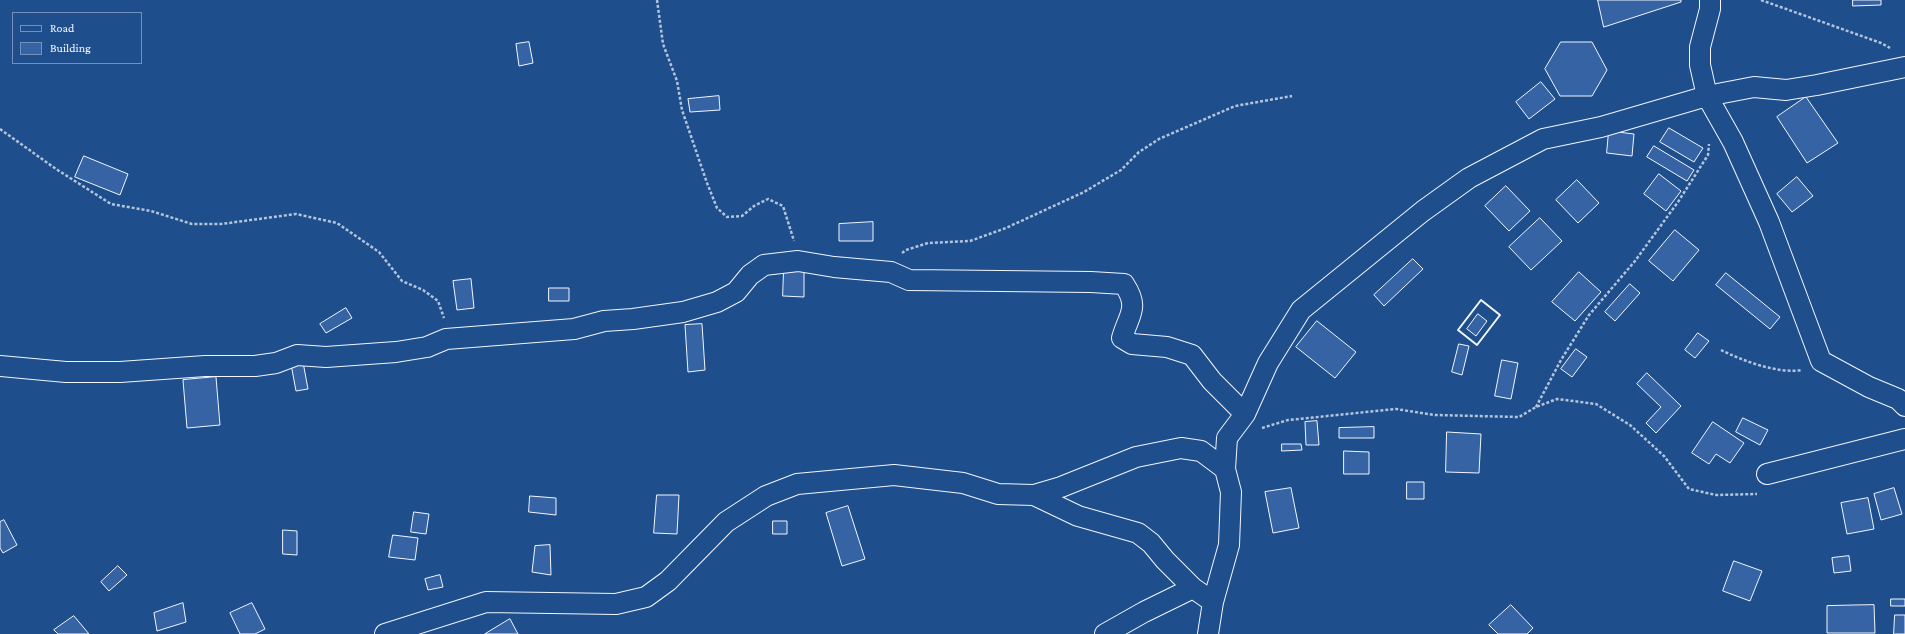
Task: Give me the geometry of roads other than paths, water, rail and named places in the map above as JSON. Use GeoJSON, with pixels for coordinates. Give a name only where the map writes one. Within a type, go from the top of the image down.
{"type":"FeatureCollection","features":[{"type":"Feature","properties":{"kind":"street"},"geometry":{"type":"LineString","coordinates":[[1710,0],[1710,10],[1700,47],[1700,65],[1707,96],[1733,142],[1769,222],[1821,361],[1869,388],[1898,399],[1905,406]]}},
{"type":"Feature","properties":{"kind":"street"},"geometry":{"type":"LineString","coordinates":[[1208,634],[1213,602],[1229,545],[1231,492],[1225,469],[1227,438],[1245,414],[1268,363],[1301,310],[1423,212],[1468,178],[1543,139],[1601,126],[1707,96],[1754,87],[1786,90],[1905,67]]}},
{"type":"Feature","properties":{"kind":"street"},"geometry":{"type":"LineString","coordinates":[[0,366],[66,372],[120,372],[205,366],[255,366],[276,362],[297,355],[326,357],[396,352],[427,347],[446,339],[574,329],[604,321],[633,320],[683,312],[717,302],[736,292],[750,275],[764,265],[798,261],[834,267],[891,272],[909,280],[1091,282],[1124,284],[1132,296],[1134,307],[1122,338],[1132,344],[1167,347],[1192,355],[1212,381],[1245,414]]}},
{"type":"Feature","properties":{"kind":"street"},"geometry":{"type":"LineString","coordinates":[[1767,474],[1905,439]]}},
{"type":"Feature","properties":{"kind":"street"},"geometry":{"type":"LineString","coordinates":[[385,634],[486,602],[616,604],[646,597],[668,581],[726,522],[766,496],[797,484],[894,475],[963,483],[998,494],[1034,495],[1061,487],[1136,457],[1181,448],[1201,451],[1225,469]]}},
{"type":"Feature","properties":{"kind":"street"},"geometry":{"type":"LineString","coordinates":[[1034,495],[1078,516],[1138,533],[1151,543],[1165,560],[1193,588],[1213,602]]}},
{"type":"Feature","properties":{"kind":"street"},"geometry":{"type":"LineString","coordinates":[[1105,634],[1144,612],[1193,588]]}}]}
